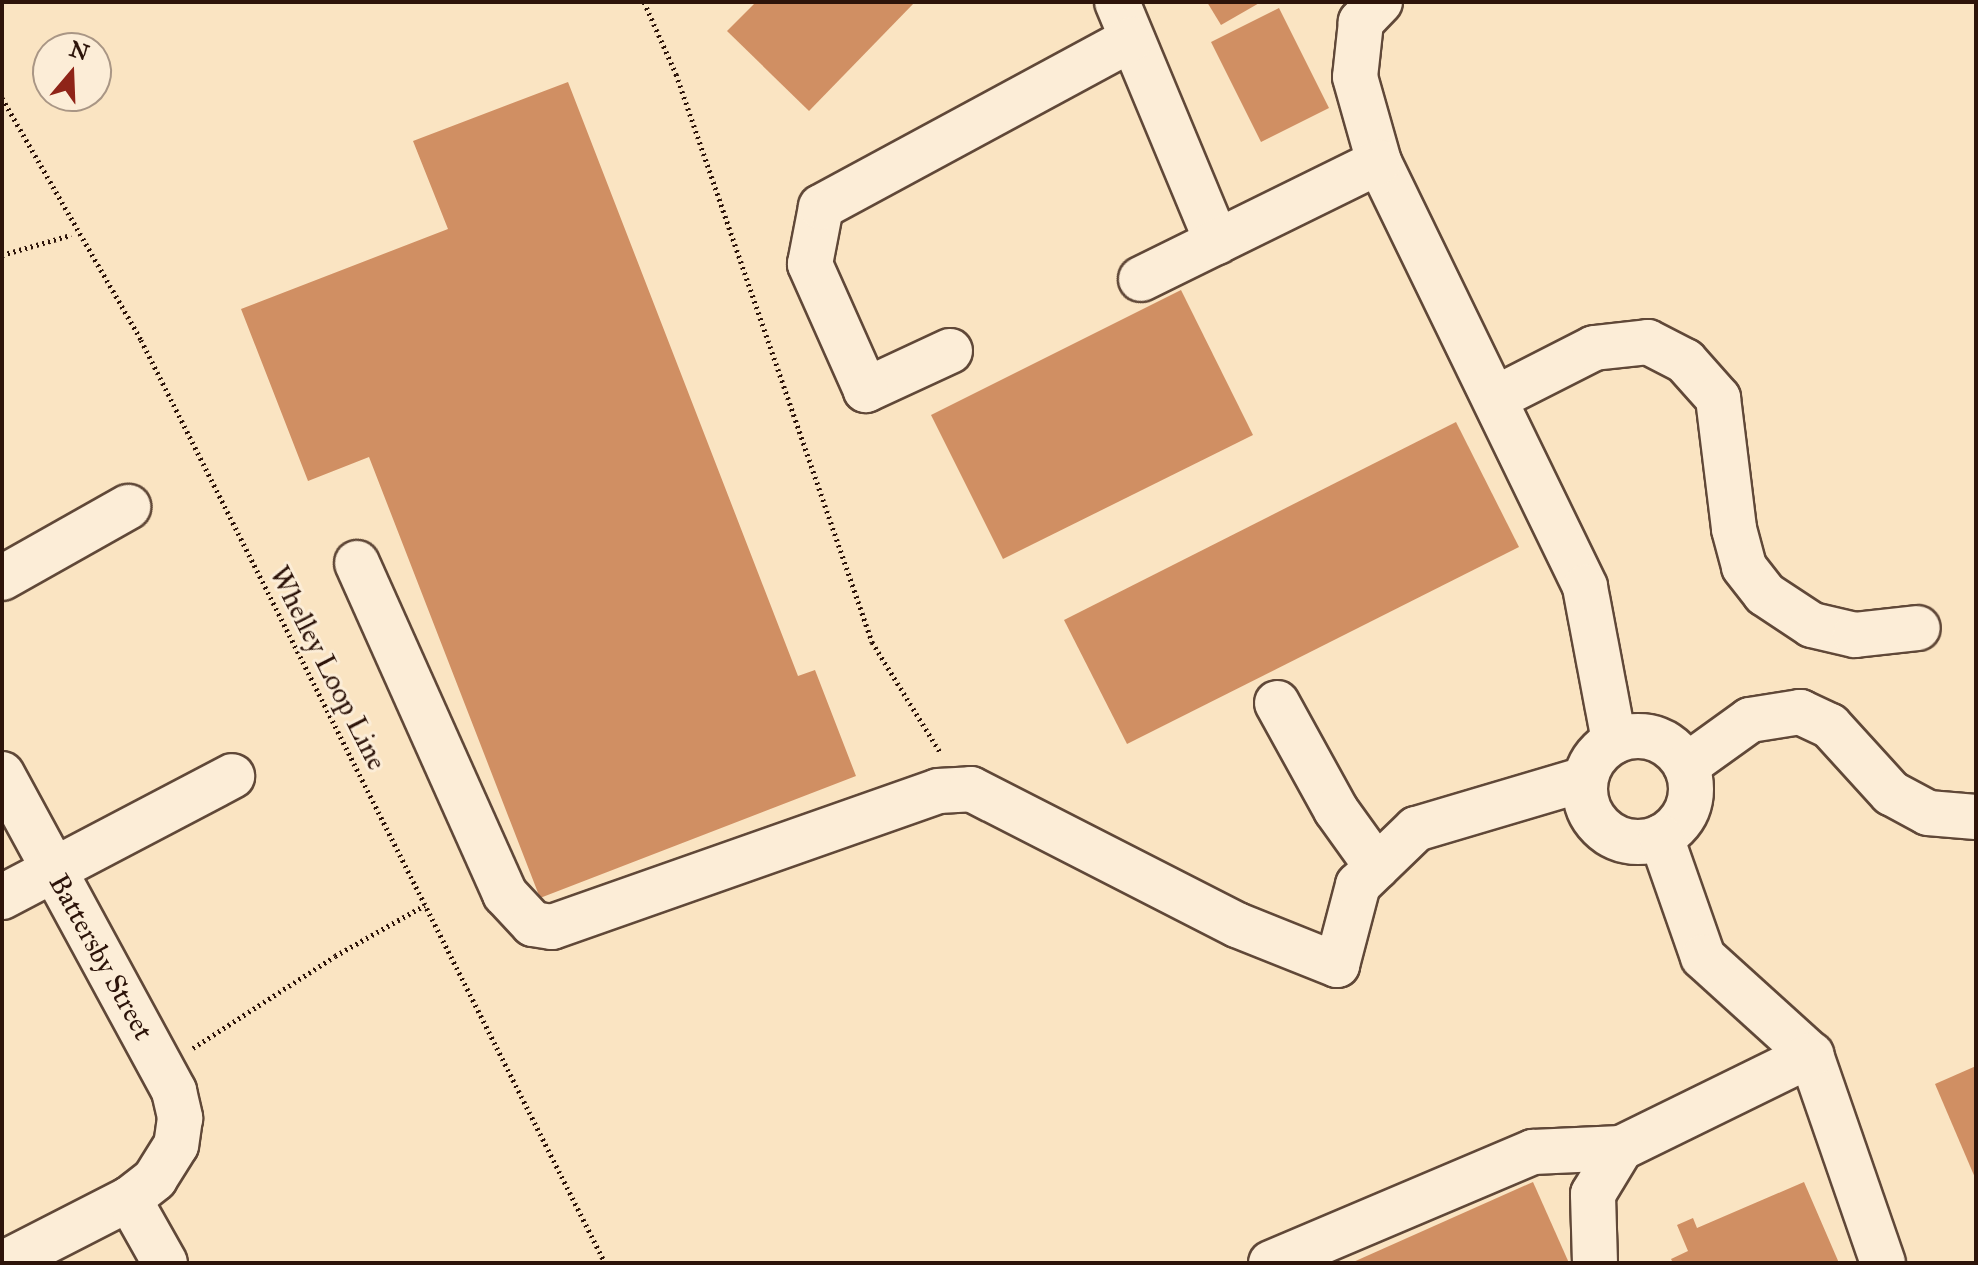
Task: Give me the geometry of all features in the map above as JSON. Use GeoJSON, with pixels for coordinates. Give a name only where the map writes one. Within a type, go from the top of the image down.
{"type":"FeatureCollection","features":[{"type":"Feature","properties":{"kind":"street"},"geometry":{"type":"LineString","coordinates":[[1380,2],[1361,22],[1355,77],[1379,162],[1585,587],[1614,741]]}},
{"type":"Feature","properties":{"kind":"street"},"geometry":{"type":"LineString","coordinates":[[950,351],[866,390],[810,264],[821,207],[1124,21],[1217,242]]}},
{"type":"Feature","properties":{"kind":"street"},"geometry":{"type":"LineString","coordinates":[[1141,279],[1379,162]]}},
{"type":"Feature","properties":{"kind":"street"},"geometry":{"type":"LineString","coordinates":[[1496,398],[1594,348],[1648,342],[1685,361],[1718,398],[1734,529],[1744,567],[1765,594],[1812,625],[1855,635],[1918,628]]}},
{"type":"Feature","properties":{"kind":"street"},"geometry":{"type":"LineString","coordinates":[[2,578],[128,507]]}},
{"type":"Feature","properties":{"kind":"street"},"geometry":{"type":"LineString","coordinates":[[357,563],[505,894],[533,924],[552,927],[938,791],[971,789],[1237,925],[1337,965],[1358,885],[1416,829],[1585,779]]}},
{"type":"Feature","properties":{"kind":"street"},"geometry":{"type":"LineString","coordinates":[[1277,703],[1336,810],[1377,867]]}},
{"type":"Feature","properties":{"kind":"street"},"geometry":{"type":"LineString","coordinates":[[1686,766],[1750,720],[1800,712],[1830,726],[1891,793],[1928,813],[1976,817]]}},
{"type":"Feature","properties":{"kind":"street"},"geometry":{"type":"LineString","coordinates":[[1647,736],[1676,751],[1686,766],[1690,798],[1675,828],[1661,837],[1628,842],[1599,826],[1584,797],[1585,779],[1595,757],[1614,741],[1647,736]]}},
{"type":"Feature","properties":{"kind":"street","name":"Battersby Street"},"geometry":{"type":"LineString","coordinates":[[2,774],[162,1069],[180,1118],[176,1145],[161,1171],[129,1199]]}},
{"type":"Feature","properties":{"kind":"street"},"geometry":{"type":"LineString","coordinates":[[2,897],[232,776]]}},
{"type":"Feature","properties":{"kind":"street"},"geometry":{"type":"LineString","coordinates":[[1661,837],[1703,957],[1811,1055],[1883,1263]]}},
{"type":"Feature","properties":{"kind":"street"},"geometry":{"type":"LineString","coordinates":[[1271,1263],[1533,1152],[1621,1148],[1811,1055]]}},
{"type":"Feature","properties":{"kind":"street"},"geometry":{"type":"LineString","coordinates":[[1595,1263],[1593,1194],[1621,1148]]}},
{"type":"Feature","properties":{"kind":"street"},"geometry":{"type":"LineString","coordinates":[[4,1263],[129,1199],[165,1263]]}},
{"type":"Feature","properties":{"kind":"path"},"geometry":{"type":"LineString","coordinates":[[644,2],[676,74],[872,642],[929,738],[971,789]]}},
{"type":"Feature","properties":{"kind":"path","name":"Whelley Loop Line"},"geometry":{"type":"LineString","coordinates":[[2,98],[141,340],[605,1263]]}},
{"type":"Feature","properties":{"kind":"path"},"geometry":{"type":"LineString","coordinates":[[2,255],[71,235]]}},
{"type":"Feature","properties":{"kind":"path"},"geometry":{"type":"LineString","coordinates":[[162,1069],[335,956],[425,905]]}},
{"type":"Feature","properties":{"kind":"building"},"geometry":{"type":"Polygon","coordinates":[[[756,2],[915,2],[809,111],[727,31],[756,2]]]}},
{"type":"Feature","properties":{"kind":"building"},"geometry":{"type":"Polygon","coordinates":[[[1207,2],[1261,2],[1221,25],[1207,2]]]}},
{"type":"Feature","properties":{"kind":"building"},"geometry":{"type":"Polygon","coordinates":[[[1279,8],[1329,108],[1261,142],[1211,42],[1279,8]]]}},
{"type":"Feature","properties":{"kind":"building"},"geometry":{"type":"Polygon","coordinates":[[[568,82],[798,676],[815,670],[856,776],[540,898],[369,457],[308,481],[241,309],[448,229],[413,141],[568,82]]]}},
{"type":"Feature","properties":{"kind":"building"},"geometry":{"type":"Polygon","coordinates":[[[1181,290],[1253,435],[1003,559],[931,415],[1181,290]]]}},
{"type":"Feature","properties":{"kind":"building"},"geometry":{"type":"Polygon","coordinates":[[[1456,422],[1519,547],[1127,744],[1064,620],[1456,422]]]}},
{"type":"Feature","properties":{"kind":"building"},"geometry":{"type":"Polygon","coordinates":[[[1976,1066],[1976,1180],[1935,1084],[1976,1066]]]}},
{"type":"Feature","properties":{"kind":"building"},"geometry":{"type":"Polygon","coordinates":[[[1533,1182],[1569,1263],[1351,1263],[1533,1182]]]}},
{"type":"Feature","properties":{"kind":"building"},"geometry":{"type":"Polygon","coordinates":[[[1804,1182],[1839,1263],[1673,1263],[1671,1259],[1688,1251],[1677,1225],[1693,1218],[1697,1228],[1804,1182]]]}}]}
